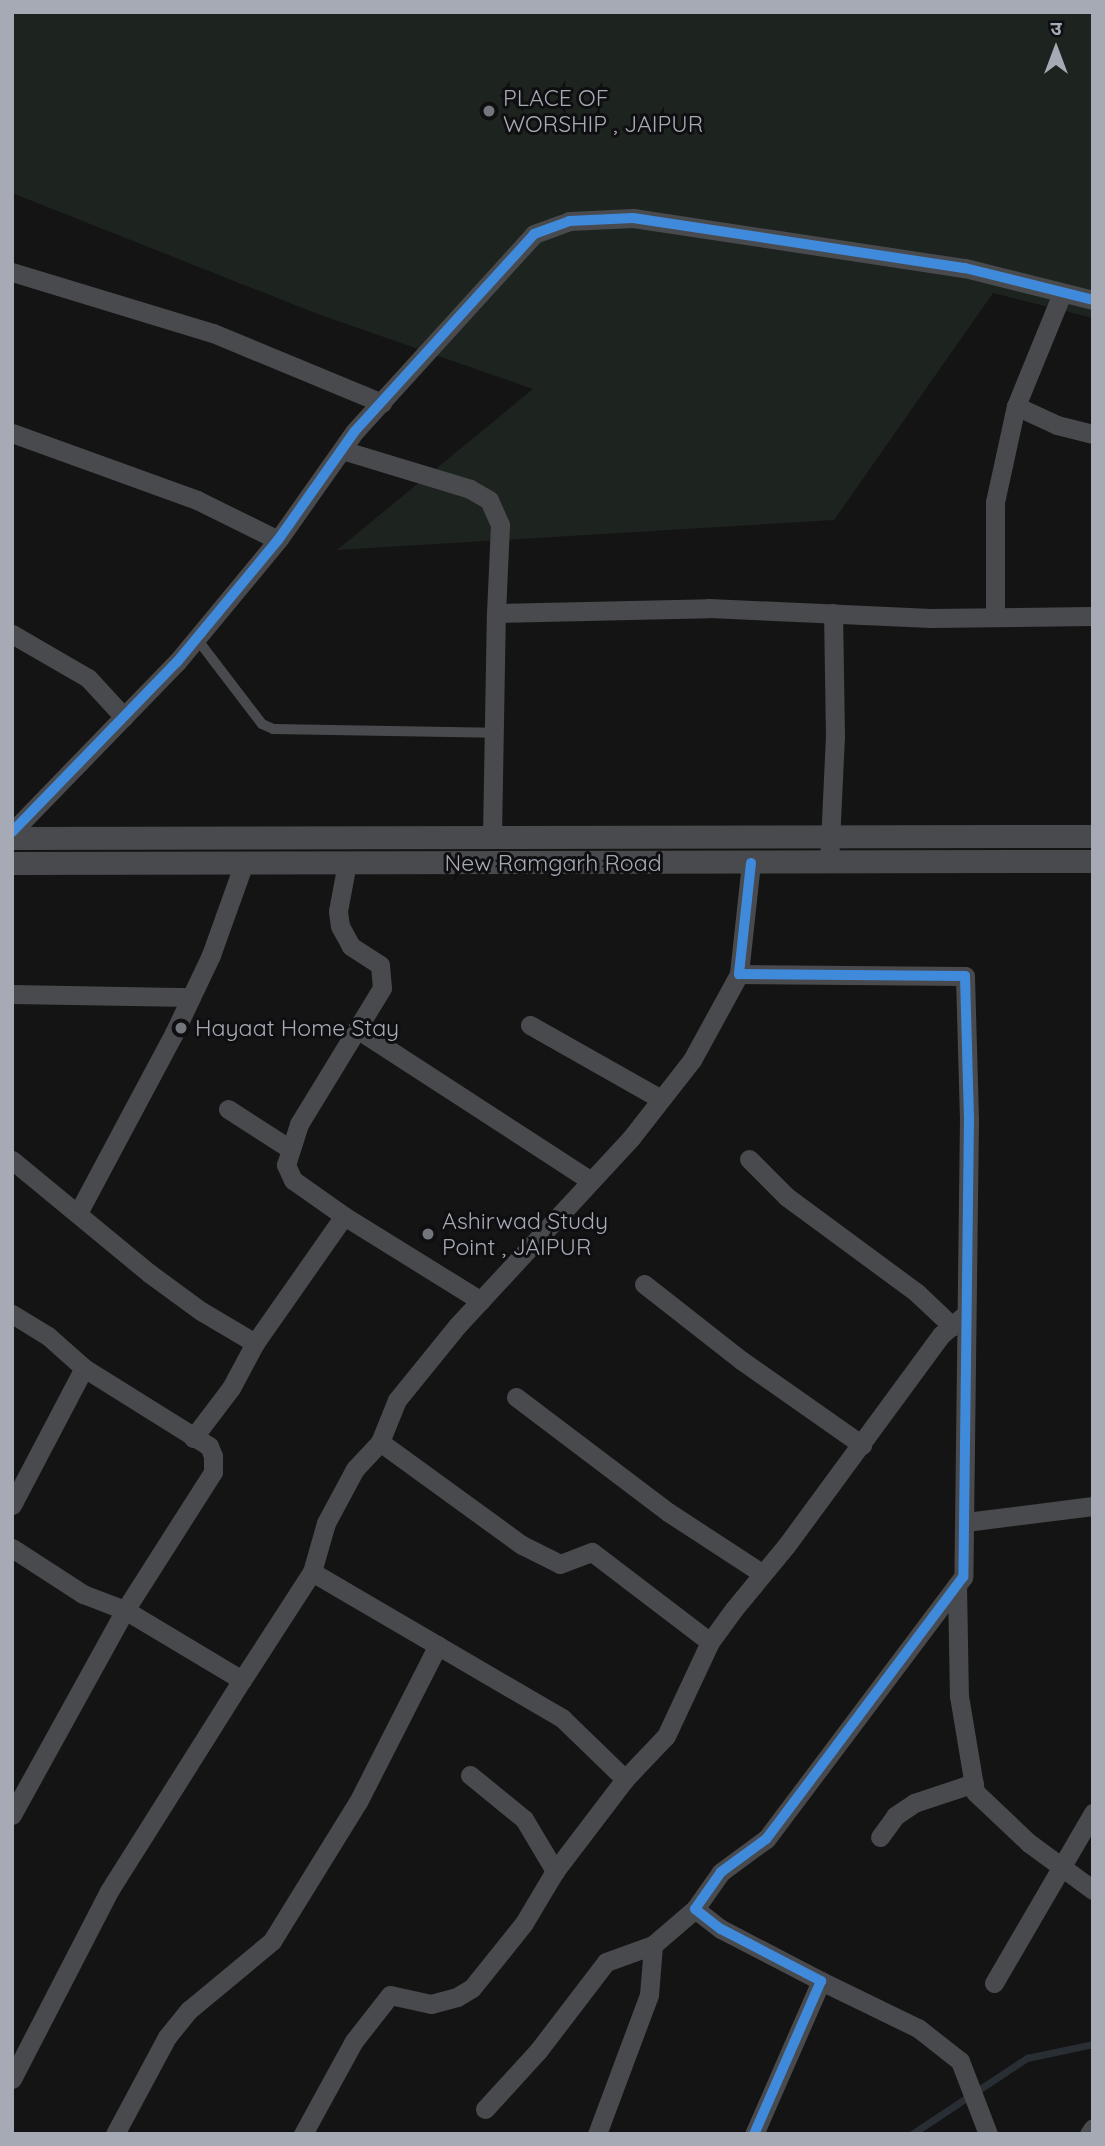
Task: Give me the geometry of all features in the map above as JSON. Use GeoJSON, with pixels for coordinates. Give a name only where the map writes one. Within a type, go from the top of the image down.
{"type":"FeatureCollection","features":[{"type":"Feature","properties":{"kind":"street"},"geometry":{"type":"LineString","coordinates":[[12,832],[197,639],[278,540],[342,450],[534,234],[569,221],[633,218],[965,268],[1093,300]]}},
{"type":"Feature","properties":{"kind":"street"},"geometry":{"type":"LineString","coordinates":[[12,272],[213,333],[382,403]]}},
{"type":"Feature","properties":{"kind":"street"},"geometry":{"type":"LineString","coordinates":[[995,617],[995,502],[1016,406],[1062,293]]}},
{"type":"Feature","properties":{"kind":"street"},"geometry":{"type":"LineString","coordinates":[[1016,406],[1057,425],[1093,434]]}},
{"type":"Feature","properties":{"kind":"street"},"geometry":{"type":"LineString","coordinates":[[12,433],[197,500],[278,540]]}},
{"type":"Feature","properties":{"kind":"street"},"geometry":{"type":"LineString","coordinates":[[342,450],[470,489],[489,500],[500,525],[492,836]]}},
{"type":"Feature","properties":{"kind":"street"},"geometry":{"type":"LineString","coordinates":[[496,613],[709,607],[995,617],[1093,616]]}},
{"type":"Feature","properties":{"kind":"street"},"geometry":{"type":"LineString","coordinates":[[829,863],[835,737],[833,613]]}},
{"type":"Feature","properties":{"kind":"street"},"geometry":{"type":"LineString","coordinates":[[12,634],[88,678],[124,717]]}},
{"type":"Feature","properties":{"kind":"street","name":"New Ramgarh Road"},"geometry":{"type":"LineString","coordinates":[[12,838],[1093,836]]}},
{"type":"Feature","properties":{"kind":"street","name":"New Ramgarh Road"},"geometry":{"type":"LineString","coordinates":[[12,863],[1093,862]]}},
{"type":"Feature","properties":{"kind":"street"},"geometry":{"type":"LineString","coordinates":[[78,1213],[105,1158],[139,1107],[191,996],[244,863]]}},
{"type":"Feature","properties":{"kind":"street"},"geometry":{"type":"LineString","coordinates":[[347,863],[338,911],[340,926],[351,946],[380,965],[383,979],[299,1124],[286,1165],[293,1180],[344,1216],[481,1301]]}},
{"type":"Feature","properties":{"kind":"street"},"geometry":{"type":"LineString","coordinates":[[12,2079],[109,1891],[312,1572],[326,1523],[355,1469],[380,1442],[397,1400],[481,1301],[591,1181],[692,1060],[739,974],[751,863]]}},
{"type":"Feature","properties":{"kind":"street"},"geometry":{"type":"LineString","coordinates":[[485,2109],[538,2051],[606,1962],[653,1945],[695,1909],[720,1872],[766,1839],[963,1577],[966,1522],[959,1321],[965,976],[739,974]]}},
{"type":"Feature","properties":{"kind":"street"},"geometry":{"type":"LineString","coordinates":[[12,994],[191,996]]}},
{"type":"Feature","properties":{"kind":"street"},"geometry":{"type":"LineString","coordinates":[[530,1026],[661,1099]]}},
{"type":"Feature","properties":{"kind":"street"},"geometry":{"type":"LineString","coordinates":[[356,1029],[591,1181]]}},
{"type":"Feature","properties":{"kind":"street"},"geometry":{"type":"LineString","coordinates":[[228,1109],[290,1149]]}},
{"type":"Feature","properties":{"kind":"street"},"geometry":{"type":"LineString","coordinates":[[749,1159],[787,1197],[959,1321]]}},
{"type":"Feature","properties":{"kind":"street"},"geometry":{"type":"LineString","coordinates":[[12,1160],[201,1311],[256,1343]]}},
{"type":"Feature","properties":{"kind":"street"},"geometry":{"type":"LineString","coordinates":[[193,1438],[231,1388],[256,1343],[344,1216]]}},
{"type":"Feature","properties":{"kind":"street"},"geometry":{"type":"LineString","coordinates":[[644,1284],[741,1360],[862,1445]]}},
{"type":"Feature","properties":{"kind":"street"},"geometry":{"type":"LineString","coordinates":[[12,1314],[48,1336],[84,1368],[209,1446],[214,1472],[125,1610],[12,1815]]}},
{"type":"Feature","properties":{"kind":"street"},"geometry":{"type":"LineString","coordinates":[[303,2134],[354,2041],[390,1994],[431,2004],[457,1997],[472,1988],[524,1923],[555,1871],[625,1779],[666,1736],[710,1642],[862,1445],[941,1335],[959,1321]]}},
{"type":"Feature","properties":{"kind":"street"},"geometry":{"type":"LineString","coordinates":[[12,1505],[84,1368]]}},
{"type":"Feature","properties":{"kind":"street"},"geometry":{"type":"LineString","coordinates":[[516,1397],[668,1512],[762,1574]]}},
{"type":"Feature","properties":{"kind":"street"},"geometry":{"type":"LineString","coordinates":[[380,1442],[522,1545],[560,1564],[592,1552],[710,1642]]}},
{"type":"Feature","properties":{"kind":"street"},"geometry":{"type":"LineString","coordinates":[[966,1522],[1093,1506]]}},
{"type":"Feature","properties":{"kind":"street"},"geometry":{"type":"LineString","coordinates":[[12,1548],[83,1594],[125,1610],[242,1680]]}},
{"type":"Feature","properties":{"kind":"street"},"geometry":{"type":"LineString","coordinates":[[312,1572],[562,1718],[625,1779]]}},
{"type":"Feature","properties":{"kind":"street"},"geometry":{"type":"LineString","coordinates":[[957,1585],[958,1696],[975,1793],[1059,1866],[1093,1890]]}},
{"type":"Feature","properties":{"kind":"street"},"geometry":{"type":"LineString","coordinates":[[115,2134],[167,2037],[189,2010],[272,1941],[358,1802],[438,1645]]}},
{"type":"Feature","properties":{"kind":"street"},"geometry":{"type":"LineString","coordinates":[[470,1775],[524,1819],[555,1871]]}},
{"type":"Feature","properties":{"kind":"street"},"geometry":{"type":"LineString","coordinates":[[880,1837],[895,1816],[914,1804],[974,1783]]}},
{"type":"Feature","properties":{"kind":"street"},"geometry":{"type":"LineString","coordinates":[[994,1983],[1059,1866],[1093,1813]]}},
{"type":"Feature","properties":{"kind":"street"},"geometry":{"type":"LineString","coordinates":[[695,1909],[720,1929],[918,2028],[960,2061],[969,2078],[986,2129]]}},
{"type":"Feature","properties":{"kind":"street"},"geometry":{"type":"LineString","coordinates":[[597,2134],[649,1994],[653,1945]]}},
{"type":"Feature","properties":{"kind":"street"},"geometry":{"type":"LineString","coordinates":[[754,2134],[821,1981]]}},
{"type":"Feature","properties":{"kind":"street"},"geometry":{"type":"LineString","coordinates":[[1089,2134],[1093,2128]]}},
{"type":"Feature","properties":{"kind":"lane"},"geometry":{"type":"LineString","coordinates":[[197,639],[262,724],[273,729],[493,733]]}},
{"type":"Feature","properties":{"kind":"shaded area"},"geometry":{"type":"Polygon","coordinates":[[[12,12],[1093,12],[1093,318],[993,293],[834,520],[337,550],[533,389],[315,313],[12,193],[12,12]]]}},
{"type":"Feature","properties":{"kind":"waterway"},"geometry":{"type":"LineString","coordinates":[[912,2134],[1027,2058],[1093,2044]]}},
{"type":"Feature","properties":{"kind":"cycle path"},"geometry":{"type":"LineString","coordinates":[[12,832],[177,662],[278,540],[355,431],[534,234],[569,221],[633,218],[965,268],[1093,300]]}},
{"type":"Feature","properties":{"kind":"cycle path"},"geometry":{"type":"LineString","coordinates":[[751,863],[739,974],[965,976],[969,1118],[963,1577],[766,1839],[721,1872],[695,1909],[721,1929],[821,1981],[754,2134]]}},
{"type":"Feature","properties":{"kind":"place","name":"PLACE OF WORSHIP , JAIPUR"},"geometry":{"type":"Point","coordinates":[489,111]}},
{"type":"Feature","properties":{"kind":"place","name":"Hayaat Home Stay"},"geometry":{"type":"Point","coordinates":[181,1028]}},
{"type":"Feature","properties":{"kind":"place","name":"Ashirwad Study Point , JAIPUR"},"geometry":{"type":"Point","coordinates":[428,1234]}}]}
